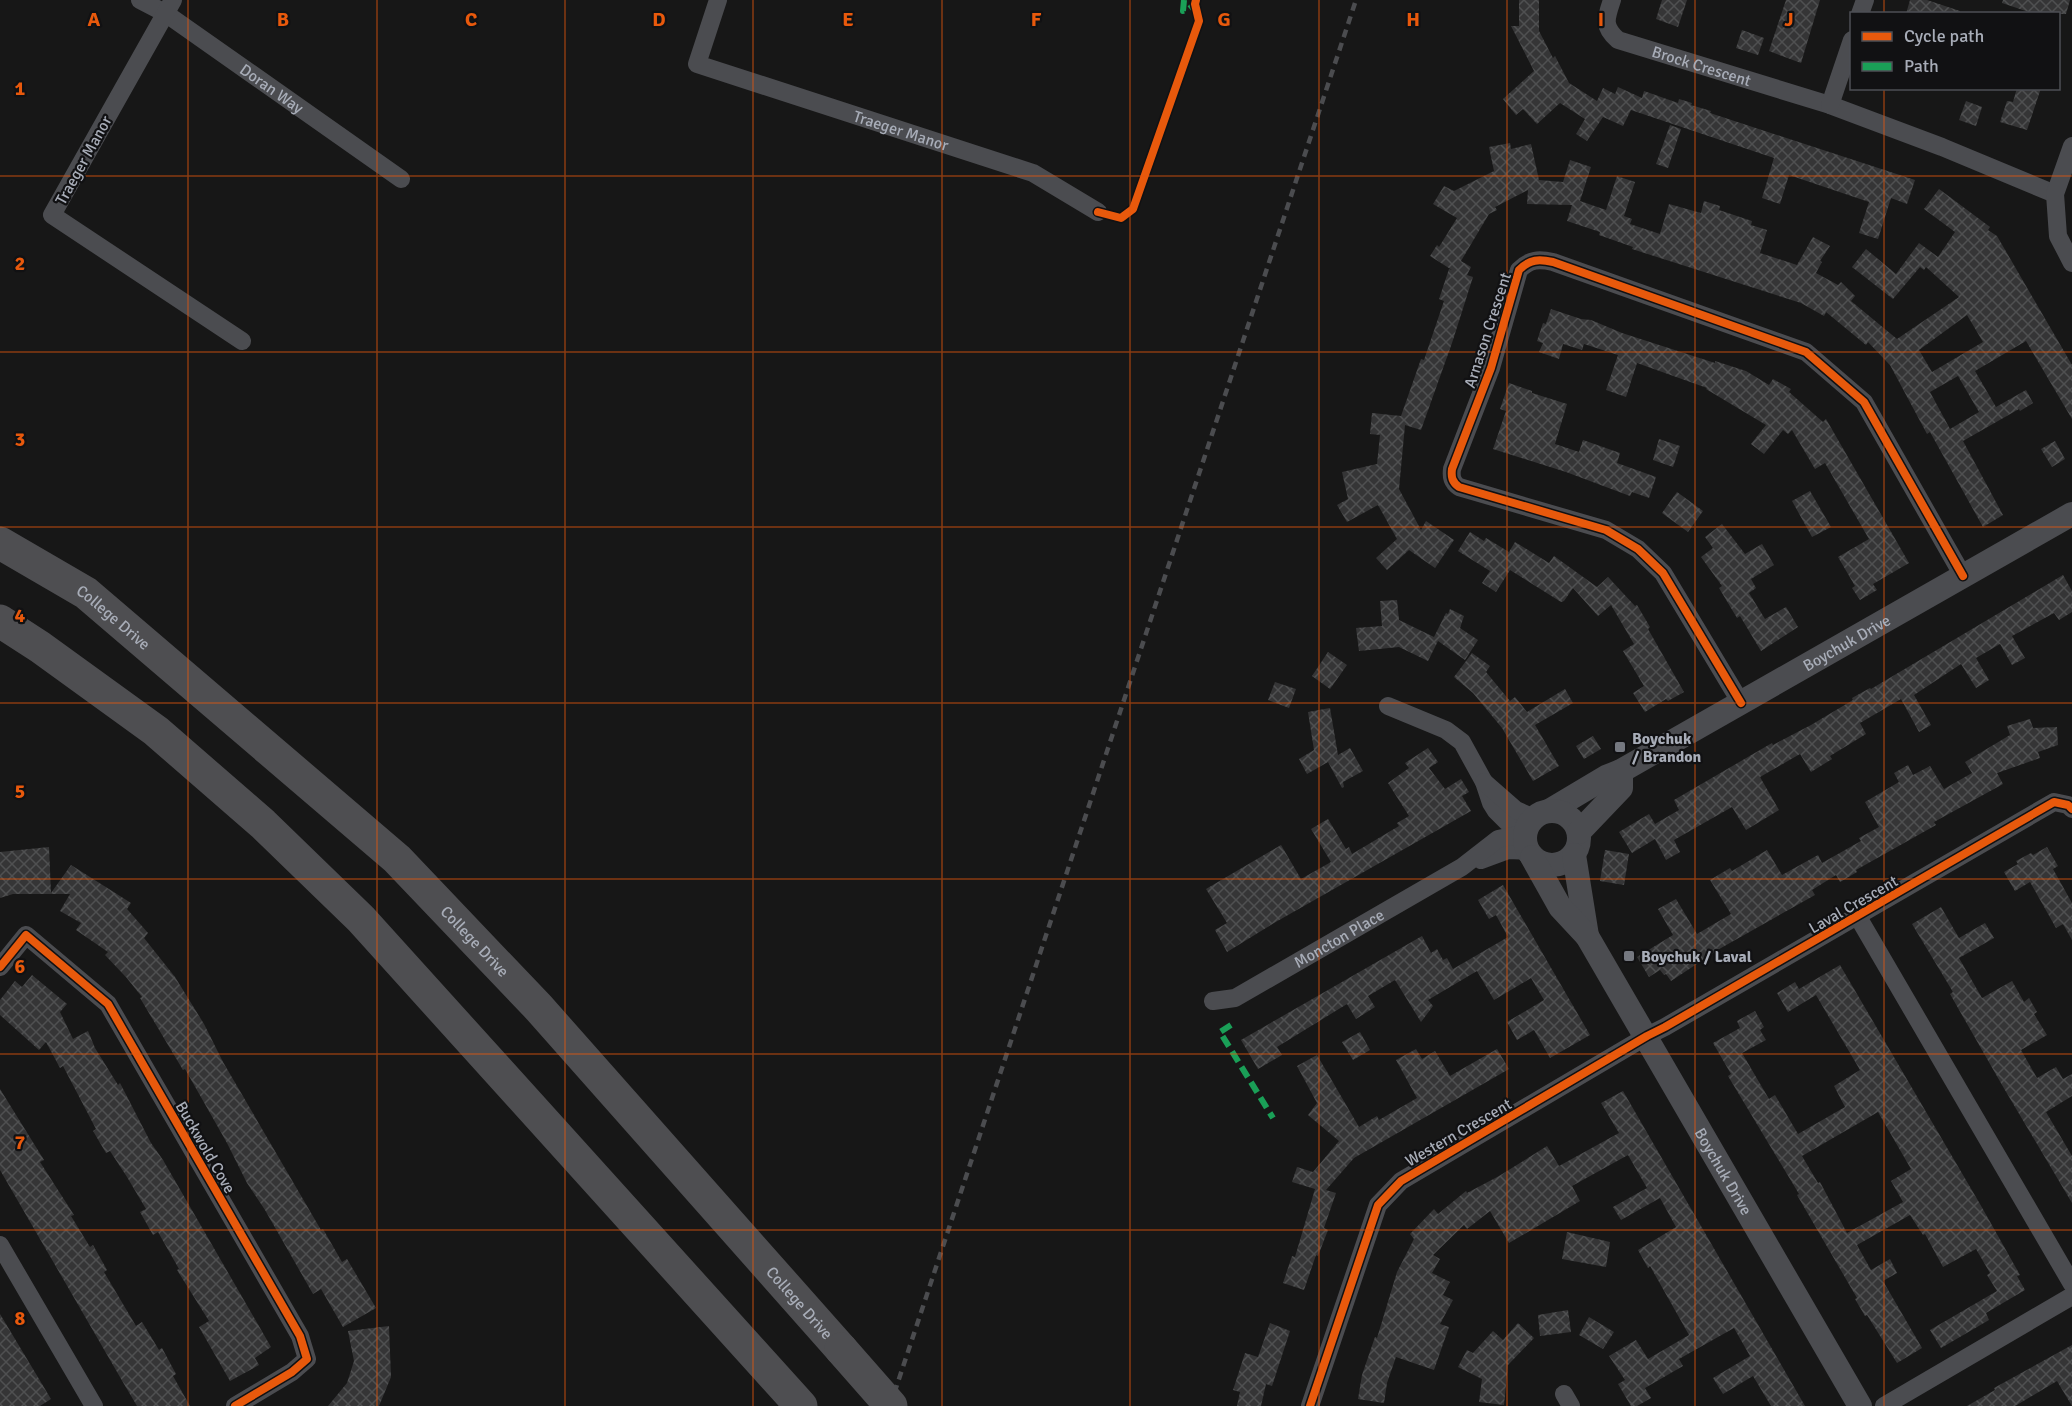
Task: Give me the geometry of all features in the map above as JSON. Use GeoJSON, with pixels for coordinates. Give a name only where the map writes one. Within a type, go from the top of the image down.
{"type":"FeatureCollection","features":[{"type":"Feature","properties":{"kind":"highway","name":"College Drive"},"geometry":{"type":"LineString","coordinates":[[0,543],[86,593],[397,859],[539,1008],[891,1406]]}},
{"type":"Feature","properties":{"kind":"highway"},"geometry":{"type":"LineString","coordinates":[[0,621],[40,647],[156,731],[263,824],[361,919],[801,1406]]}},
{"type":"Feature","properties":{"kind":"street","name":"Doran Way"},"geometry":{"type":"LineString","coordinates":[[140,0],[169,7],[401,179]]}},
{"type":"Feature","properties":{"kind":"street","name":"Traeger Manor"},"geometry":{"type":"LineString","coordinates":[[718,0],[697,64],[1033,173],[1098,212]]}},
{"type":"Feature","properties":{"kind":"street","name":"Brock Crescent"},"geometry":{"type":"LineString","coordinates":[[1612,0],[1606,20],[1609,32],[1618,40],[1830,105],[1942,147],[2055,194]]}},
{"type":"Feature","properties":{"kind":"street","name":"Traeger Manor"},"geometry":{"type":"LineString","coordinates":[[169,7],[52,215],[242,341]]}},
{"type":"Feature","properties":{"kind":"street"},"geometry":{"type":"LineString","coordinates":[[1830,105],[1850,43]]}},
{"type":"Feature","properties":{"kind":"street"},"geometry":{"type":"LineString","coordinates":[[2072,146],[2055,194],[2058,236],[2072,263]]}},
{"type":"Feature","properties":{"kind":"street","name":"Arnason Crescent"},"geometry":{"type":"LineString","coordinates":[[1741,703],[1663,573],[1638,549],[1606,530],[1459,487],[1451,477],[1452,469],[1491,368],[1520,270],[1526,263],[1534,260],[1553,262],[1806,352],[1864,402],[1963,576]]}},
{"type":"Feature","properties":{"kind":"street","name":"Boychuk Drive"},"geometry":{"type":"LineString","coordinates":[[1860,1406],[1587,936],[1560,907],[1533,833],[1606,777],[1621,771],[2072,514]]}},
{"type":"Feature","properties":{"kind":"street"},"geometry":{"type":"LineString","coordinates":[[1388,706],[1446,730],[1462,742],[1484,782],[1516,810],[1533,833],[1544,864],[1552,865],[1568,861],[1576,844],[1621,788],[1621,771]]}},
{"type":"Feature","properties":{"kind":"street","name":"Laval Crescent"},"geometry":{"type":"LineString","coordinates":[[1647,1036],[1858,917],[2054,802],[2068,805],[2072,809]]}},
{"type":"Feature","properties":{"kind":"street"},"geometry":{"type":"LineString","coordinates":[[1533,833],[1565,814],[1571,819],[1576,844]]}},
{"type":"Feature","properties":{"kind":"street","name":"Moncton Place"},"geometry":{"type":"LineString","coordinates":[[1213,1001],[1235,998],[1462,867],[1498,839],[1533,833]]}},
{"type":"Feature","properties":{"kind":"street","name":"Boychuk Drive"},"geometry":{"type":"LineString","coordinates":[[1576,844],[1587,936]]}},
{"type":"Feature","properties":{"kind":"street","name":"Laval Crescent"},"geometry":{"type":"LineString","coordinates":[[1858,917],[2072,1284]]}},
{"type":"Feature","properties":{"kind":"street","name":"Buckwold Cove"},"geometry":{"type":"LineString","coordinates":[[0,967],[26,935],[108,1004],[300,1336],[307,1359],[292,1372],[235,1406]]}},
{"type":"Feature","properties":{"kind":"street","name":"Western Crescent"},"geometry":{"type":"LineString","coordinates":[[1310,1406],[1378,1204],[1401,1181],[1647,1036]]}},
{"type":"Feature","properties":{"kind":"street"},"geometry":{"type":"LineString","coordinates":[[3,1256],[94,1406]]}},
{"type":"Feature","properties":{"kind":"street"},"geometry":{"type":"LineString","coordinates":[[1884,1406],[2072,1296]]}},
{"type":"Feature","properties":{"kind":"building"},"geometry":{"type":"Polygon","coordinates":[[[1519,0],[1539,0],[1539,31],[1553,58],[1555,56],[1569,83],[1597,101],[1603,88],[1615,94],[1618,87],[1642,98],[1644,91],[1678,103],[1679,99],[1692,103],[1691,105],[1711,111],[1710,113],[1915,180],[1907,204],[1891,198],[1878,239],[1859,233],[1869,202],[1789,175],[1780,204],[1762,198],[1774,158],[1631,110],[1623,126],[1603,117],[1587,141],[1576,134],[1585,119],[1560,103],[1537,124],[1523,109],[1516,115],[1503,99],[1534,71],[1511,26],[1519,26],[1519,0]]]}},
{"type":"Feature","properties":{"kind":"building"},"geometry":{"type":"Polygon","coordinates":[[[1662,0],[1687,0],[1678,27],[1656,19],[1662,0]]]}},
{"type":"Feature","properties":{"kind":"building"},"geometry":{"type":"Polygon","coordinates":[[[1786,0],[1820,0],[1801,63],[1769,51],[1786,0]]]}},
{"type":"Feature","properties":{"kind":"building"},"geometry":{"type":"Polygon","coordinates":[[[1910,0],[1927,0],[1960,11],[1960,12],[1907,12],[1910,0]]]}},
{"type":"Feature","properties":{"kind":"building"},"geometry":{"type":"Polygon","coordinates":[[[2003,0],[2070,0],[2066,14],[2029,12],[2002,3],[2003,0]]]}},
{"type":"Feature","properties":{"kind":"building"},"geometry":{"type":"Polygon","coordinates":[[[1742,30],[1764,38],[1758,55],[1736,48],[1742,30]]]}},
{"type":"Feature","properties":{"kind":"building"},"geometry":{"type":"Polygon","coordinates":[[[2016,90],[2040,90],[2027,130],[2000,122],[2007,101],[2013,102],[2016,90]]]}},
{"type":"Feature","properties":{"kind":"building"},"geometry":{"type":"Polygon","coordinates":[[[1966,101],[1982,107],[1976,126],[1959,120],[1966,101]]]}},
{"type":"Feature","properties":{"kind":"building"},"geometry":{"type":"Polygon","coordinates":[[[1670,125],[1681,129],[1668,168],[1656,164],[1670,125]]]}},
{"type":"Feature","properties":{"kind":"building"},"geometry":{"type":"Polygon","coordinates":[[[1510,143],[1511,149],[1531,144],[1539,180],[1563,182],[1570,160],[1591,167],[1580,201],[1606,210],[1617,176],[1635,182],[1624,216],[1632,219],[1630,224],[1660,234],[1669,204],[1701,213],[1704,201],[1720,206],[1719,210],[1752,221],[1751,225],[1767,230],[1760,253],[1797,265],[1813,237],[1830,246],[1820,261],[1822,262],[1816,273],[1838,285],[1841,282],[1855,296],[1851,301],[1897,339],[1959,297],[1926,267],[1924,270],[1920,267],[1893,299],[1852,267],[1866,249],[1896,274],[1919,243],[1938,257],[1955,232],[1924,209],[1939,189],[1990,227],[1988,230],[1997,236],[2072,365],[2072,419],[2026,341],[1975,371],[1996,407],[2026,390],[2033,403],[1963,441],[2003,515],[1983,527],[1930,432],[1927,434],[1890,365],[1868,342],[1866,345],[1826,312],[1824,316],[1801,303],[1632,249],[1633,247],[1599,235],[1600,232],[1567,221],[1572,205],[1527,204],[1528,190],[1495,207],[1497,210],[1489,214],[1461,261],[1471,267],[1467,275],[1473,277],[1452,343],[1421,430],[1405,425],[1399,489],[1421,530],[1426,521],[1454,540],[1435,568],[1409,550],[1387,570],[1376,558],[1397,539],[1378,505],[1347,522],[1337,505],[1348,499],[1342,472],[1377,464],[1380,435],[1370,434],[1372,413],[1401,416],[1421,359],[1424,360],[1444,301],[1439,299],[1449,269],[1452,270],[1430,256],[1437,245],[1439,247],[1457,218],[1433,204],[1444,186],[1454,191],[1494,171],[1489,147],[1510,143]],[[1967,315],[1919,350],[1932,372],[1983,342],[1967,315]],[[1958,376],[1930,392],[1950,429],[1979,412],[1958,376]]]}},
{"type":"Feature","properties":{"kind":"building"},"geometry":{"type":"Polygon","coordinates":[[[1551,309],[1746,371],[1769,385],[1773,379],[1791,389],[1789,392],[1823,422],[1826,419],[1909,563],[1873,584],[1877,590],[1860,600],[1852,588],[1855,586],[1838,557],[1869,539],[1825,463],[1815,469],[1792,430],[1788,434],[1783,430],[1764,454],[1751,444],[1766,425],[1707,388],[1637,363],[1626,397],[1606,390],[1618,355],[1584,344],[1582,350],[1563,344],[1559,359],[1539,352],[1543,343],[1537,341],[1551,309]]]}},
{"type":"Feature","properties":{"kind":"building"},"geometry":{"type":"Polygon","coordinates":[[[1509,383],[1567,404],[1555,444],[1579,452],[1583,440],[1620,453],[1617,463],[1656,477],[1649,498],[1632,492],[1630,496],[1566,472],[1493,449],[1506,411],[1500,409],[1509,383]]]}},
{"type":"Feature","properties":{"kind":"building"},"geometry":{"type":"Polygon","coordinates":[[[1659,439],[1680,446],[1673,467],[1653,460],[1659,439]]]}},
{"type":"Feature","properties":{"kind":"building"},"geometry":{"type":"Polygon","coordinates":[[[2055,441],[2065,459],[2052,467],[2041,449],[2055,441]]]}},
{"type":"Feature","properties":{"kind":"building"},"geometry":{"type":"Polygon","coordinates":[[[1810,491],[1831,527],[1812,537],[1792,501],[1810,491]]]}},
{"type":"Feature","properties":{"kind":"building"},"geometry":{"type":"Polygon","coordinates":[[[1677,492],[1703,511],[1688,532],[1662,513],[1677,492]]]}},
{"type":"Feature","properties":{"kind":"building"},"geometry":{"type":"Polygon","coordinates":[[[1722,524],[1745,554],[1762,544],[1774,565],[1751,579],[1756,588],[1749,593],[1765,619],[1786,607],[1798,627],[1761,651],[1740,616],[1737,618],[1719,588],[1722,586],[1701,557],[1713,548],[1705,537],[1722,524]]]}},
{"type":"Feature","properties":{"kind":"building"},"geometry":{"type":"Polygon","coordinates":[[[1470,532],[1484,541],[1486,538],[1509,552],[1515,542],[1549,563],[1554,556],[1597,587],[1608,577],[1635,606],[1637,605],[1684,692],[1668,701],[1666,699],[1645,712],[1633,693],[1644,686],[1623,651],[1634,644],[1611,605],[1598,616],[1573,588],[1561,602],[1510,570],[1496,592],[1482,583],[1490,571],[1458,551],[1470,532]]]}},
{"type":"Feature","properties":{"kind":"building"},"geometry":{"type":"Polygon","coordinates":[[[2063,575],[2072,591],[2072,612],[2059,620],[2054,613],[2012,636],[2025,658],[2012,665],[2000,644],[1976,658],[1989,680],[1976,688],[1961,664],[1914,695],[1931,725],[1919,732],[1901,699],[1860,723],[1866,734],[1830,756],[1832,759],[1811,772],[1800,754],[1760,777],[1779,810],[1746,830],[1732,807],[1674,840],[1680,852],[1666,860],[1655,839],[1632,853],[1619,832],[1649,814],[1655,824],[1679,810],[1674,800],[1772,743],[1773,745],[1811,725],[1853,700],[1852,698],[2063,575]]]}},
{"type":"Feature","properties":{"kind":"building"},"geometry":{"type":"Polygon","coordinates":[[[1397,600],[1399,620],[1434,637],[1450,609],[1464,616],[1460,628],[1478,640],[1465,660],[1438,641],[1428,661],[1399,647],[1359,651],[1356,628],[1382,626],[1380,601],[1397,600]]]}},
{"type":"Feature","properties":{"kind":"building"},"geometry":{"type":"Polygon","coordinates":[[[1328,652],[1347,665],[1330,689],[1312,676],[1328,652]]]}},
{"type":"Feature","properties":{"kind":"building"},"geometry":{"type":"Polygon","coordinates":[[[1472,653],[1490,666],[1486,672],[1510,701],[1515,697],[1527,712],[1565,689],[1573,703],[1535,725],[1559,766],[1533,781],[1502,728],[1473,693],[1454,677],[1472,653]]]}},
{"type":"Feature","properties":{"kind":"building"},"geometry":{"type":"Polygon","coordinates":[[[1275,682],[1296,689],[1289,708],[1268,700],[1275,682]]]}},
{"type":"Feature","properties":{"kind":"building"},"geometry":{"type":"Polygon","coordinates":[[[1330,708],[1338,755],[1350,748],[1363,771],[1343,782],[1344,787],[1342,788],[1328,762],[1307,774],[1299,759],[1314,750],[1308,712],[1330,708]]]}},
{"type":"Feature","properties":{"kind":"building"},"geometry":{"type":"Polygon","coordinates":[[[2030,719],[2033,728],[2057,727],[2058,745],[2038,752],[2040,758],[1997,773],[2003,784],[1934,822],[1936,825],[1856,870],[1857,872],[1840,882],[1836,875],[1812,890],[1815,895],[1721,948],[1671,981],[1660,970],[1649,977],[1637,957],[1673,935],[1658,909],[1676,899],[1697,934],[1731,914],[1710,880],[1730,868],[1732,871],[1767,850],[1782,875],[1818,855],[1822,863],[1861,841],[1859,838],[1879,827],[1865,802],[1899,782],[1894,773],[1908,765],[1913,775],[1930,766],[1944,789],[1972,773],[1965,762],[2010,735],[2007,726],[2030,719]]]}},
{"type":"Feature","properties":{"kind":"building"},"geometry":{"type":"Polygon","coordinates":[[[1593,736],[1601,749],[1584,759],[1576,746],[1593,736]]]}},
{"type":"Feature","properties":{"kind":"building"},"geometry":{"type":"Polygon","coordinates":[[[1428,748],[1438,762],[1429,768],[1445,789],[1461,779],[1469,792],[1462,796],[1471,811],[1227,952],[1215,930],[1227,923],[1206,889],[1281,845],[1301,879],[1331,862],[1311,829],[1328,819],[1346,849],[1349,847],[1352,854],[1399,826],[1397,823],[1409,816],[1388,783],[1409,768],[1405,763],[1428,748]]]}},
{"type":"Feature","properties":{"kind":"building"},"geometry":{"type":"Polygon","coordinates":[[[49,847],[51,893],[71,865],[131,903],[127,909],[148,933],[144,938],[175,977],[321,1230],[323,1229],[342,1262],[347,1259],[376,1308],[343,1327],[321,1289],[313,1294],[247,1183],[185,1069],[183,1070],[140,998],[142,997],[105,955],[108,952],[76,930],[81,923],[60,911],[70,894],[13,894],[0,898],[0,852],[49,847]]]}},
{"type":"Feature","properties":{"kind":"building"},"geometry":{"type":"Polygon","coordinates":[[[2047,847],[2058,866],[2053,869],[2072,903],[2072,940],[2063,924],[2056,928],[2030,882],[2015,891],[2004,872],[2018,864],[2016,861],[2047,847]]]}},
{"type":"Feature","properties":{"kind":"building"},"geometry":{"type":"Polygon","coordinates":[[[1605,850],[1629,854],[1624,885],[1600,881],[1605,850]]]}},
{"type":"Feature","properties":{"kind":"building"},"geometry":{"type":"Polygon","coordinates":[[[1503,885],[1590,1035],[1550,1058],[1534,1030],[1517,1040],[1507,1022],[1544,1000],[1531,978],[1494,1000],[1477,971],[1428,1000],[1433,1006],[1421,1022],[1395,980],[1368,996],[1375,1007],[1356,1019],[1347,1004],[1277,1047],[1282,1055],[1258,1069],[1241,1040],[1422,936],[1431,953],[1437,949],[1443,960],[1447,958],[1453,969],[1508,937],[1496,915],[1489,919],[1478,900],[1503,885]]]}},
{"type":"Feature","properties":{"kind":"building"},"geometry":{"type":"Polygon","coordinates":[[[1941,907],[1959,938],[1985,923],[1994,938],[1959,958],[1982,998],[2012,981],[2024,1002],[2029,998],[2037,1012],[2034,1014],[2047,1035],[2021,1050],[2037,1078],[2056,1067],[2063,1079],[2072,1074],[2072,1096],[2046,1112],[2072,1156],[2072,1203],[2002,1085],[1950,994],[1953,992],[1912,924],[1941,907]]]}},
{"type":"Feature","properties":{"kind":"building"},"geometry":{"type":"Polygon","coordinates":[[[1840,965],[1980,1204],[2020,1275],[2017,1276],[2025,1290],[1986,1313],[1989,1320],[1941,1348],[1930,1330],[1997,1291],[1976,1249],[1943,1267],[1925,1234],[1923,1235],[1910,1215],[1857,1245],[1871,1270],[1890,1259],[1897,1273],[1883,1281],[1922,1348],[1897,1363],[1855,1299],[1857,1298],[1797,1195],[1799,1194],[1728,1076],[1731,1074],[1713,1043],[1740,1028],[1737,1021],[1755,1011],[1764,1027],[1760,1030],[1766,1040],[1742,1053],[1769,1099],[1775,1095],[1798,1134],[1845,1107],[1834,1086],[1860,1070],[1816,995],[1788,1012],[1777,993],[1795,982],[1799,989],[1840,965]],[[1878,1112],[1802,1156],[1818,1183],[1820,1182],[1847,1233],[1903,1202],[1891,1181],[1911,1169],[1878,1112]]]}},
{"type":"Feature","properties":{"kind":"building"},"geometry":{"type":"Polygon","coordinates":[[[32,975],[67,1004],[60,1012],[73,1039],[88,1031],[95,1048],[118,1085],[120,1083],[151,1143],[271,1347],[255,1358],[259,1365],[230,1381],[199,1327],[209,1321],[177,1270],[179,1269],[158,1232],[153,1235],[140,1212],[146,1209],[127,1177],[110,1151],[106,1153],[93,1131],[96,1129],[63,1066],[60,1068],[46,1042],[39,1050],[0,1015],[0,1000],[15,981],[22,987],[32,975]]]}},
{"type":"Feature","properties":{"kind":"building"},"geometry":{"type":"Polygon","coordinates":[[[1360,1032],[1370,1050],[1353,1060],[1342,1042],[1360,1032]]]}},
{"type":"Feature","properties":{"kind":"building"},"geometry":{"type":"Polygon","coordinates":[[[1416,1049],[1422,1059],[1435,1051],[1450,1076],[1497,1049],[1509,1069],[1354,1158],[1326,1190],[1336,1193],[1324,1228],[1328,1230],[1318,1256],[1316,1255],[1304,1290],[1283,1283],[1292,1256],[1295,1257],[1315,1189],[1292,1182],[1297,1167],[1313,1172],[1339,1141],[1308,1115],[1317,1103],[1297,1066],[1317,1055],[1359,1127],[1377,1116],[1379,1120],[1417,1098],[1396,1060],[1416,1049]]]}},
{"type":"Feature","properties":{"kind":"building"},"geometry":{"type":"Polygon","coordinates":[[[0,1089],[44,1160],[40,1162],[74,1215],[71,1216],[90,1247],[93,1245],[107,1270],[104,1272],[136,1326],[142,1322],[159,1350],[162,1348],[176,1374],[173,1376],[190,1406],[137,1406],[0,1170],[0,1089]]]}},
{"type":"Feature","properties":{"kind":"building"},"geometry":{"type":"Polygon","coordinates":[[[1623,1091],[1805,1406],[1771,1406],[1753,1376],[1723,1394],[1713,1378],[1750,1356],[1734,1328],[1679,1359],[1683,1366],[1645,1388],[1651,1398],[1637,1406],[1631,1406],[1618,1384],[1625,1380],[1609,1356],[1636,1340],[1648,1359],[1689,1335],[1650,1266],[1648,1268],[1638,1250],[1676,1227],[1660,1198],[1621,1220],[1613,1207],[1647,1188],[1628,1155],[1572,1186],[1580,1201],[1509,1243],[1490,1211],[1467,1229],[1464,1225],[1433,1255],[1440,1259],[1432,1273],[1450,1282],[1443,1295],[1453,1300],[1440,1324],[1449,1327],[1434,1370],[1396,1357],[1387,1383],[1384,1403],[1358,1399],[1362,1375],[1375,1337],[1377,1338],[1397,1272],[1414,1239],[1410,1234],[1434,1209],[1438,1214],[1466,1191],[1467,1193],[1499,1176],[1547,1146],[1559,1166],[1619,1133],[1601,1103],[1623,1091]]]}},
{"type":"Feature","properties":{"kind":"building"},"geometry":{"type":"Polygon","coordinates":[[[1567,1232],[1610,1242],[1606,1267],[1562,1259],[1567,1232]]]}},
{"type":"Feature","properties":{"kind":"building"},"geometry":{"type":"Polygon","coordinates":[[[1568,1310],[1571,1332],[1540,1336],[1538,1315],[1568,1310]]]}},
{"type":"Feature","properties":{"kind":"building"},"geometry":{"type":"Polygon","coordinates":[[[0,1314],[51,1399],[40,1406],[0,1406],[0,1314]]]}},
{"type":"Feature","properties":{"kind":"building"},"geometry":{"type":"Polygon","coordinates":[[[1589,1317],[1614,1332],[1603,1349],[1579,1335],[1589,1317]]]}},
{"type":"Feature","properties":{"kind":"building"},"geometry":{"type":"Polygon","coordinates":[[[1270,1323],[1290,1331],[1272,1386],[1266,1384],[1261,1406],[1237,1406],[1240,1392],[1233,1390],[1245,1353],[1258,1357],[1270,1323]]]}},
{"type":"Feature","properties":{"kind":"building"},"geometry":{"type":"Polygon","coordinates":[[[1518,1323],[1534,1338],[1508,1365],[1504,1405],[1479,1402],[1482,1379],[1458,1367],[1467,1350],[1473,1353],[1493,1331],[1503,1340],[1518,1323]]]}},
{"type":"Feature","properties":{"kind":"building"},"geometry":{"type":"Polygon","coordinates":[[[389,1326],[391,1377],[379,1406],[328,1406],[347,1383],[354,1361],[348,1331],[389,1326]]]}},
{"type":"Feature","properties":{"kind":"building"},"geometry":{"type":"Polygon","coordinates":[[[2072,1345],[2072,1406],[2057,1381],[2015,1406],[1967,1406],[1995,1390],[1994,1388],[2072,1345]]]}},
{"type":"Feature","properties":{"kind":"railway"},"geometry":{"type":"LineString","coordinates":[[890,1406],[1356,0]]}},
{"type":"Feature","properties":{"kind":"marked path"},"geometry":{"type":"LineString","coordinates":[[1184,0],[1183,11],[1195,4]]}},
{"type":"Feature","properties":{"kind":"marked path"},"geometry":{"type":"LineString","coordinates":[[1231,1025],[1220,1032],[1273,1118]]}},
{"type":"Feature","properties":{"kind":"cycle path"},"geometry":{"type":"LineString","coordinates":[[1098,212],[1121,218],[1133,209],[1199,21],[1196,0]]}},
{"type":"Feature","properties":{"kind":"cycle path"},"geometry":{"type":"LineString","coordinates":[[1741,703],[1663,573],[1638,549],[1606,530],[1459,487],[1453,481],[1452,469],[1491,368],[1519,270],[1527,264],[1539,260],[1553,262],[1806,352],[1864,402],[1963,576]]}},
{"type":"Feature","properties":{"kind":"cycle path"},"geometry":{"type":"LineString","coordinates":[[1310,1406],[1378,1205],[1401,1181],[1647,1036],[2054,802],[2068,805],[2072,809]]}},
{"type":"Feature","properties":{"kind":"cycle path"},"geometry":{"type":"LineString","coordinates":[[0,967],[26,935],[108,1004],[300,1336],[307,1359],[292,1372],[235,1406]]}},
{"type":"Feature","properties":{"kind":"place","name":"Boychuk / Brandon"},"geometry":{"type":"Point","coordinates":[1620,747]}},
{"type":"Feature","properties":{"kind":"place","name":"Boychuk / Laval"},"geometry":{"type":"Point","coordinates":[1629,956]}}]}
